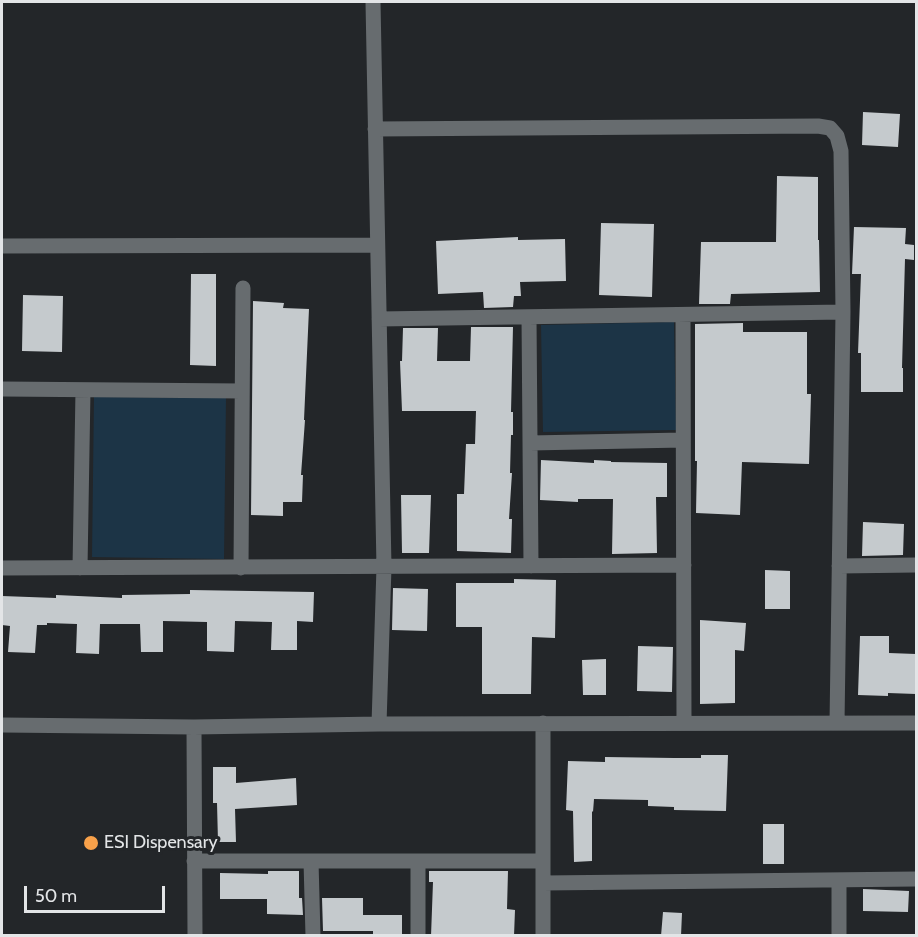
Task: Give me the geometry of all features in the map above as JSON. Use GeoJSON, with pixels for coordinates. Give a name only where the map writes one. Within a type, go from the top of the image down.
{"type":"FeatureCollection","features":[{"type":"Feature","properties":{"kind":"street"},"geometry":{"type":"LineString","coordinates":[[373,2],[384,567],[380,724]]}},
{"type":"Feature","properties":{"kind":"street"},"geometry":{"type":"LineString","coordinates":[[375,129],[794,126],[830,128],[837,136],[841,151],[843,312],[837,723]]}},
{"type":"Feature","properties":{"kind":"street"},"geometry":{"type":"LineString","coordinates":[[2,246],[377,245]]}},
{"type":"Feature","properties":{"kind":"street"},"geometry":{"type":"LineString","coordinates":[[241,568],[243,288]]}},
{"type":"Feature","properties":{"kind":"street"},"geometry":{"type":"LineString","coordinates":[[379,319],[843,312]]}},
{"type":"Feature","properties":{"kind":"street"},"geometry":{"type":"LineString","coordinates":[[684,315],[684,723]]}},
{"type":"Feature","properties":{"kind":"street"},"geometry":{"type":"LineString","coordinates":[[529,317],[531,566]]}},
{"type":"Feature","properties":{"kind":"street"},"geometry":{"type":"LineString","coordinates":[[2,389],[242,391]]}},
{"type":"Feature","properties":{"kind":"street"},"geometry":{"type":"LineString","coordinates":[[80,568],[83,390]]}},
{"type":"Feature","properties":{"kind":"street"},"geometry":{"type":"LineString","coordinates":[[530,443],[683,440]]}},
{"type":"Feature","properties":{"kind":"street"},"geometry":{"type":"LineString","coordinates":[[2,568],[684,565]]}},
{"type":"Feature","properties":{"kind":"street"},"geometry":{"type":"LineString","coordinates":[[839,566],[916,565]]}},
{"type":"Feature","properties":{"kind":"street"},"geometry":{"type":"LineString","coordinates":[[543,723],[543,936]]}},
{"type":"Feature","properties":{"kind":"street"},"geometry":{"type":"LineString","coordinates":[[2,725],[194,727],[543,723],[916,723]]}},
{"type":"Feature","properties":{"kind":"street"},"geometry":{"type":"LineString","coordinates":[[194,727],[195,936]]}},
{"type":"Feature","properties":{"kind":"street"},"geometry":{"type":"LineString","coordinates":[[194,861],[543,861]]}},
{"type":"Feature","properties":{"kind":"street"},"geometry":{"type":"LineString","coordinates":[[311,861],[313,936]]}},
{"type":"Feature","properties":{"kind":"street"},"geometry":{"type":"LineString","coordinates":[[418,861],[418,936]]}},
{"type":"Feature","properties":{"kind":"street"},"geometry":{"type":"LineString","coordinates":[[543,883],[916,879]]}},
{"type":"Feature","properties":{"kind":"street"},"geometry":{"type":"LineString","coordinates":[[839,880],[840,936]]}},
{"type":"Feature","properties":{"kind":"shaded area"},"geometry":{"type":"Polygon","coordinates":[[[674,322],[676,430],[543,432],[541,325],[674,322]]]}},
{"type":"Feature","properties":{"kind":"shaded area"},"geometry":{"type":"Polygon","coordinates":[[[94,397],[226,398],[224,559],[92,557],[94,397]]]}},
{"type":"Feature","properties":{"kind":"building"},"geometry":{"type":"Polygon","coordinates":[[[863,112],[900,114],[898,147],[862,145],[863,112]]]}},
{"type":"Feature","properties":{"kind":"building"},"geometry":{"type":"Polygon","coordinates":[[[777,176],[818,177],[820,292],[731,294],[730,304],[699,304],[701,242],[776,242],[777,176]]]}},
{"type":"Feature","properties":{"kind":"building"},"geometry":{"type":"Polygon","coordinates":[[[601,223],[654,224],[652,297],[599,295],[601,223]]]}},
{"type":"Feature","properties":{"kind":"building"},"geometry":{"type":"Polygon","coordinates":[[[854,227],[906,228],[905,244],[914,245],[914,260],[905,259],[903,392],[861,392],[861,353],[858,353],[861,274],[852,274],[854,227]]]}},
{"type":"Feature","properties":{"kind":"building"},"geometry":{"type":"Polygon","coordinates":[[[518,237],[518,240],[565,239],[566,281],[520,282],[521,296],[514,296],[513,307],[484,308],[483,292],[438,294],[436,241],[518,237]]]}},
{"type":"Feature","properties":{"kind":"building"},"geometry":{"type":"Polygon","coordinates":[[[191,274],[216,274],[216,366],[190,365],[191,274]]]}},
{"type":"Feature","properties":{"kind":"building"},"geometry":{"type":"Polygon","coordinates":[[[23,295],[63,296],[62,352],[22,351],[23,295]]]}},
{"type":"Feature","properties":{"kind":"building"},"geometry":{"type":"Polygon","coordinates":[[[253,301],[284,303],[283,308],[309,309],[301,475],[303,475],[302,502],[283,502],[283,516],[251,515],[253,301]]]}},
{"type":"Feature","properties":{"kind":"building"},"geometry":{"type":"Polygon","coordinates":[[[743,323],[743,332],[807,332],[807,394],[811,394],[809,464],[742,462],[740,515],[696,513],[695,324],[743,323]]]}},
{"type":"Feature","properties":{"kind":"building"},"geometry":{"type":"Polygon","coordinates":[[[471,327],[513,327],[511,412],[513,412],[513,435],[511,435],[510,473],[512,473],[509,519],[512,519],[511,553],[457,551],[457,494],[464,494],[466,444],[475,444],[476,411],[402,411],[400,361],[402,361],[403,328],[438,328],[437,361],[470,361],[471,327]]]}},
{"type":"Feature","properties":{"kind":"building"},"geometry":{"type":"Polygon","coordinates":[[[541,460],[667,463],[667,497],[656,497],[657,553],[612,554],[613,499],[578,499],[578,502],[540,500],[541,460]]]}},
{"type":"Feature","properties":{"kind":"building"},"geometry":{"type":"Polygon","coordinates":[[[401,495],[431,495],[429,553],[402,553],[401,495]]]}},
{"type":"Feature","properties":{"kind":"building"},"geometry":{"type":"Polygon","coordinates":[[[863,522],[904,524],[903,555],[862,556],[863,522]]]}},
{"type":"Feature","properties":{"kind":"building"},"geometry":{"type":"Polygon","coordinates":[[[765,570],[790,571],[790,609],[765,609],[765,570]]]}},
{"type":"Feature","properties":{"kind":"building"},"geometry":{"type":"Polygon","coordinates":[[[514,579],[556,580],[555,638],[532,637],[531,694],[482,694],[482,627],[456,627],[456,583],[514,583],[514,579]]]}},
{"type":"Feature","properties":{"kind":"building"},"geometry":{"type":"Polygon","coordinates":[[[393,588],[428,589],[427,631],[392,630],[393,588]]]}},
{"type":"Feature","properties":{"kind":"building"},"geometry":{"type":"Polygon","coordinates":[[[190,590],[314,592],[313,622],[297,621],[297,650],[271,650],[272,622],[235,621],[234,652],[207,651],[207,622],[163,621],[163,652],[141,652],[140,624],[100,624],[99,654],[76,653],[77,624],[47,623],[47,625],[37,625],[35,653],[8,652],[10,626],[2,625],[2,596],[56,598],[56,595],[122,598],[122,595],[190,594],[190,590]]]}},
{"type":"Feature","properties":{"kind":"building"},"geometry":{"type":"Polygon","coordinates":[[[700,620],[746,623],[744,651],[735,650],[735,703],[700,704],[700,620]]]}},
{"type":"Feature","properties":{"kind":"building"},"geometry":{"type":"Polygon","coordinates":[[[860,636],[889,636],[889,653],[916,654],[916,694],[858,695],[860,636]]]}},
{"type":"Feature","properties":{"kind":"building"},"geometry":{"type":"Polygon","coordinates":[[[638,646],[673,647],[672,692],[637,691],[638,646]]]}},
{"type":"Feature","properties":{"kind":"building"},"geometry":{"type":"Polygon","coordinates":[[[606,659],[606,695],[583,695],[582,660],[606,659]]]}},
{"type":"Feature","properties":{"kind":"building"},"geometry":{"type":"Polygon","coordinates":[[[701,755],[728,755],[726,811],[674,810],[674,807],[648,806],[648,800],[594,799],[592,861],[574,862],[573,811],[566,810],[568,761],[605,762],[605,757],[701,758],[701,755]]]}},
{"type":"Feature","properties":{"kind":"building"},"geometry":{"type":"Polygon","coordinates":[[[213,767],[236,767],[236,783],[296,778],[297,805],[235,809],[236,842],[218,842],[217,803],[213,803],[213,767]]]}},
{"type":"Feature","properties":{"kind":"building"},"geometry":{"type":"Polygon","coordinates":[[[763,824],[784,824],[784,864],[763,864],[763,824]]]}},
{"type":"Feature","properties":{"kind":"building"},"geometry":{"type":"Polygon","coordinates":[[[268,871],[299,871],[299,898],[302,898],[303,915],[267,914],[267,899],[220,899],[220,873],[268,874],[268,871]]]}},
{"type":"Feature","properties":{"kind":"building"},"geometry":{"type":"Polygon","coordinates":[[[429,871],[508,871],[507,909],[515,910],[514,936],[431,936],[433,882],[429,882],[429,871]]]}},
{"type":"Feature","properties":{"kind":"building"},"geometry":{"type":"Polygon","coordinates":[[[863,889],[909,891],[908,912],[863,911],[863,889]]]}},
{"type":"Feature","properties":{"kind":"building"},"geometry":{"type":"Polygon","coordinates":[[[322,898],[363,898],[363,915],[402,915],[402,936],[373,936],[373,931],[323,931],[322,898]]]}},
{"type":"Feature","properties":{"kind":"building"},"geometry":{"type":"Polygon","coordinates":[[[663,912],[682,913],[681,936],[661,936],[663,912]]]}},
{"type":"Feature","properties":{"kind":"place","name":"ESI Dispensary"},"geometry":{"type":"Point","coordinates":[91,843]}}]}
